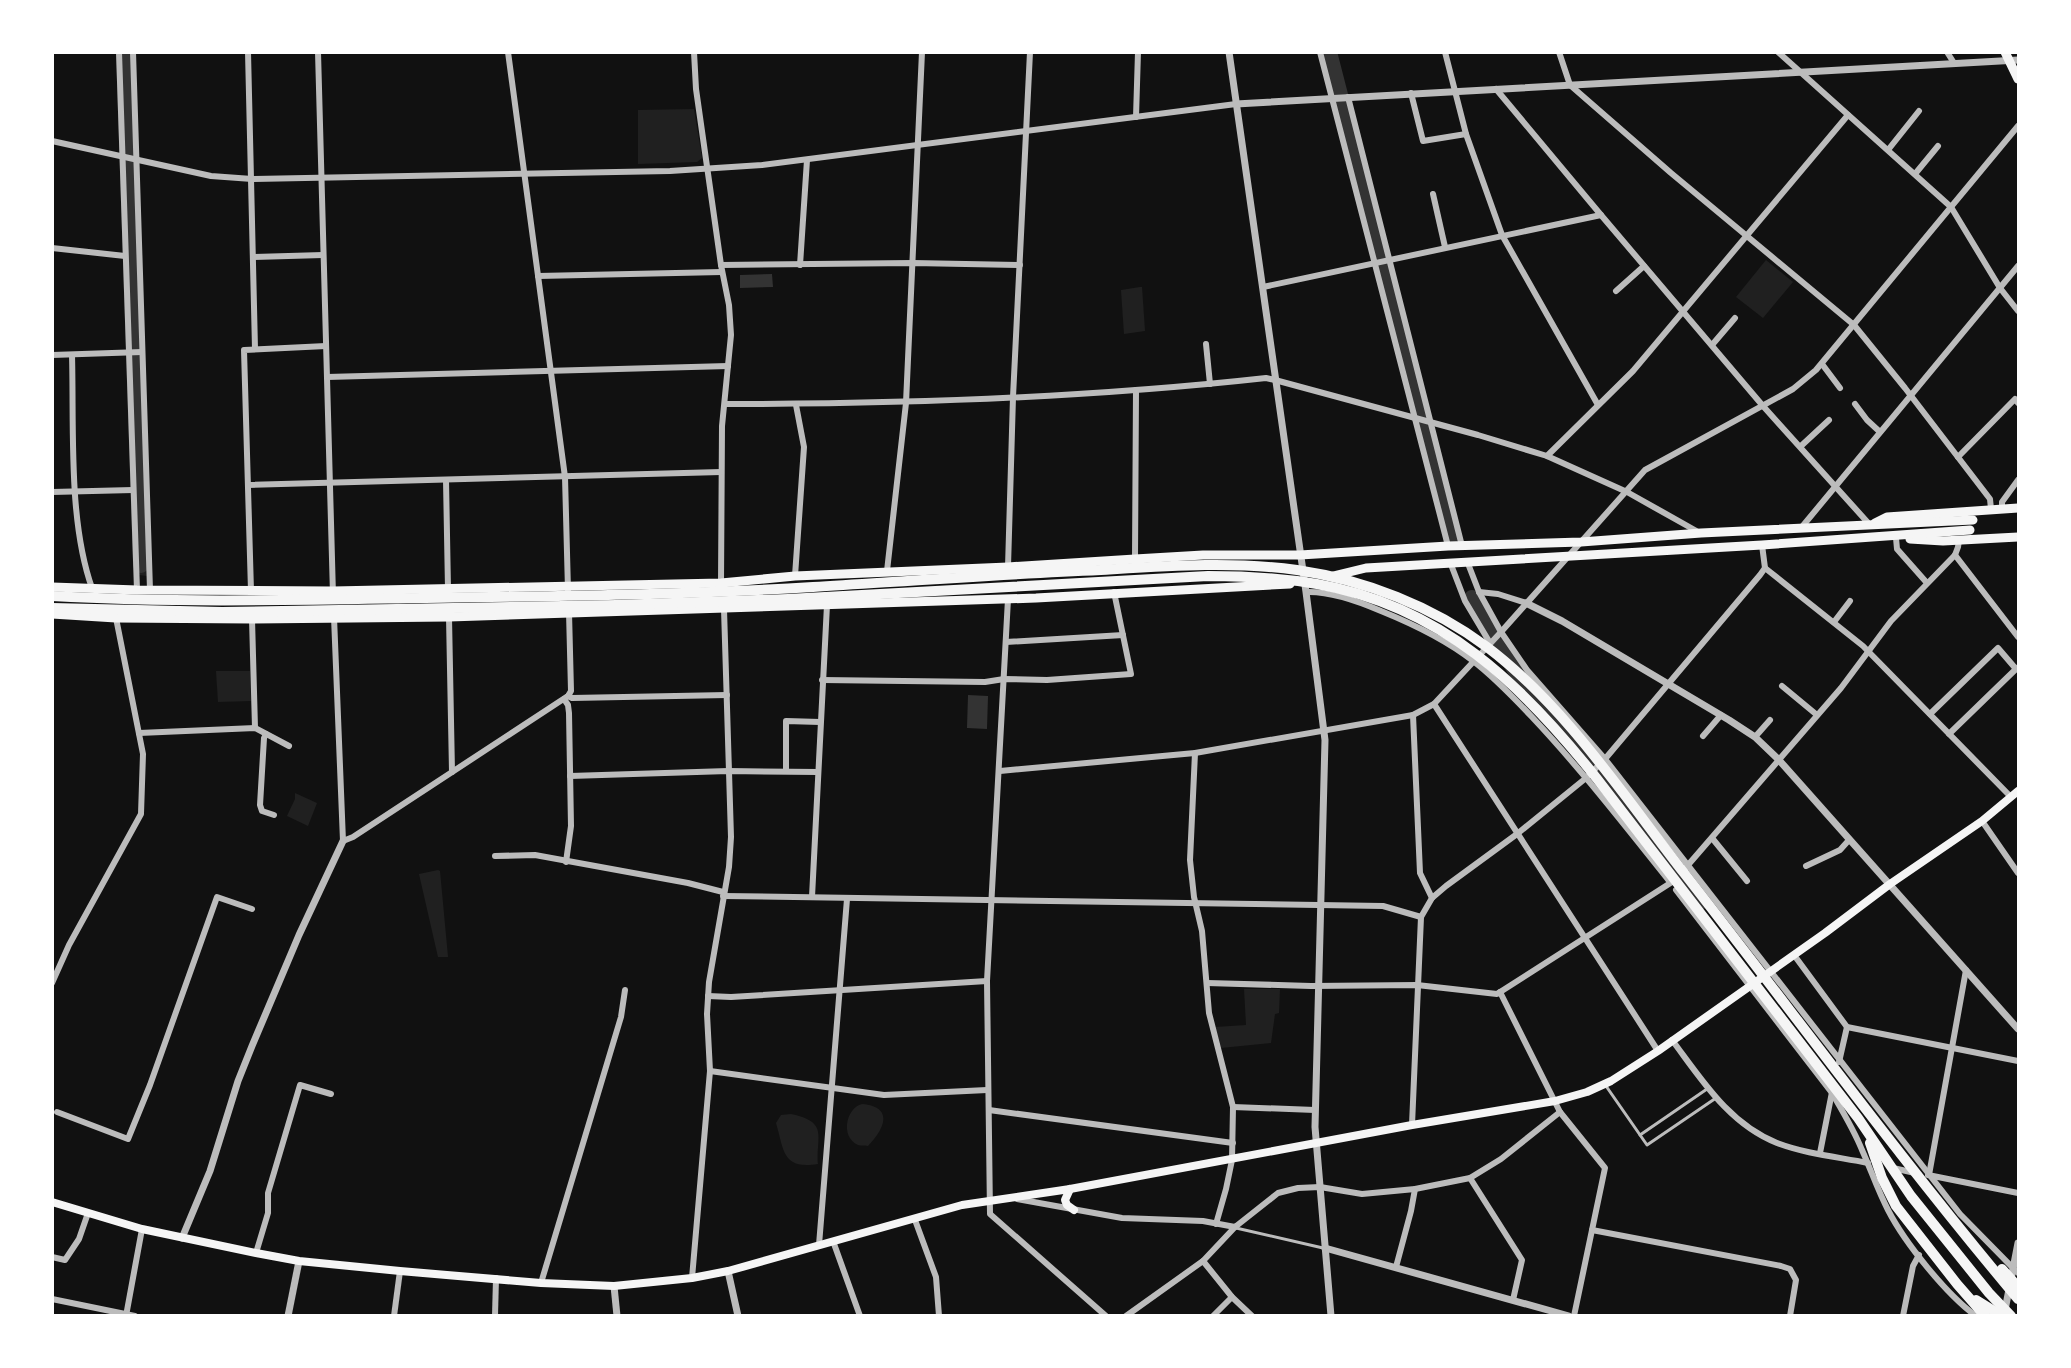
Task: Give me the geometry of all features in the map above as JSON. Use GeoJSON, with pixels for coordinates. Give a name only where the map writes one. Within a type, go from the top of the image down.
{"type":"FeatureCollection","features":[{"type":"Feature","properties":{"kind":"highway"},"geometry":{"type":"LineString","coordinates":[[2010,58],[2019,79]]}},
{"type":"Feature","properties":{"kind":"highway"},"geometry":{"type":"LineString","coordinates":[[1870,525],[1887,517],[2019,508]]}},
{"type":"Feature","properties":{"kind":"highway"},"geometry":{"type":"LineString","coordinates":[[52,587],[333,591],[721,583],[795,576],[1008,567],[1203,555],[1300,555],[1973,520]]}},
{"type":"Feature","properties":{"kind":"highway"},"geometry":{"type":"LineString","coordinates":[[52,614],[116,618],[449,617],[1305,587],[1366,568],[1762,545],[1970,530]]}},
{"type":"Feature","properties":{"kind":"highway"},"geometry":{"type":"LineString","coordinates":[[1866,537],[1959,540],[2019,537]]}},
{"type":"Feature","properties":{"kind":"highway"},"geometry":{"type":"LineString","coordinates":[[52,596],[222,601],[615,594],[786,588],[1233,565],[1297,570],[1361,584],[1422,608],[1464,631],[1501,658],[1546,702],[1607,773],[1963,1231],[2019,1299]]}},
{"type":"Feature","properties":{"kind":"highway"},"geometry":{"type":"LineString","coordinates":[[52,608],[222,612],[616,605],[788,600],[1208,576],[1278,579],[1337,589],[1399,610],[1444,633],[1488,663],[1529,700],[1557,731],[1598,780],[1858,1118],[1911,1196],[1984,1287],[2012,1316]]}},
{"type":"Feature","properties":{"kind":"highway"},"geometry":{"type":"LineString","coordinates":[[1858,1118],[1896,1206],[1985,1316]]}},
{"type":"Feature","properties":{"kind":"highway"},"geometry":{"type":"LineString","coordinates":[[1963,1231],[2019,1287]]}},
{"type":"Feature","properties":{"kind":"highway"},"geometry":{"type":"LineString","coordinates":[[1958,1284],[1976,1300],[2003,1316]]}},
{"type":"Feature","properties":{"kind":"main road"},"geometry":{"type":"LineString","coordinates":[[52,1202],[142,1229],[300,1261],[541,1283],[614,1286],[692,1278],[728,1271],[962,1205],[1015,1199],[1412,1125],[1555,1101],[1605,1084],[1658,1051],[1890,884],[1982,821],[2017,793]]}},
{"type":"Feature","properties":{"kind":"main road"},"geometry":{"type":"LineString","coordinates":[[1070,1189],[1065,1200],[1067,1205],[1074,1210]]}},
{"type":"Feature","properties":{"kind":"street"},"geometry":{"type":"LineString","coordinates":[[119,52],[137,590]]}},
{"type":"Feature","properties":{"kind":"street"},"geometry":{"type":"LineString","coordinates":[[133,52],[150,590]]}},
{"type":"Feature","properties":{"kind":"street"},"geometry":{"type":"LineString","coordinates":[[248,52],[255,349]]}},
{"type":"Feature","properties":{"kind":"street"},"geometry":{"type":"LineString","coordinates":[[182,1238],[210,1171],[238,1081],[252,1046],[299,935],[343,841],[333,591],[318,52]]}},
{"type":"Feature","properties":{"kind":"street"},"geometry":{"type":"LineString","coordinates":[[343,841],[353,837],[571,692],[565,477],[508,52]]}},
{"type":"Feature","properties":{"kind":"street"},"geometry":{"type":"LineString","coordinates":[[694,52],[696,88],[721,268],[729,305],[731,335],[722,426],[721,583]]}},
{"type":"Feature","properties":{"kind":"street"},"geometry":{"type":"LineString","coordinates":[[887,571],[906,403],[922,52]]}},
{"type":"Feature","properties":{"kind":"street"},"geometry":{"type":"LineString","coordinates":[[1008,567],[1013,397],[1030,52]]}},
{"type":"Feature","properties":{"kind":"street"},"geometry":{"type":"LineString","coordinates":[[1136,117],[1138,52]]}},
{"type":"Feature","properties":{"kind":"street"},"geometry":{"type":"LineString","coordinates":[[1229,52],[1324,732],[1315,1110],[1331,1316]]}},
{"type":"Feature","properties":{"kind":"street"},"geometry":{"type":"LineString","coordinates":[[1320,52],[1448,546]]}},
{"type":"Feature","properties":{"kind":"street"},"geometry":{"type":"LineString","coordinates":[[1445,52],[1466,134],[1502,235],[1599,405]]}},
{"type":"Feature","properties":{"kind":"street"},"geometry":{"type":"LineString","coordinates":[[1559,52],[1570,85],[1854,325],[1990,499],[1991,509]]}},
{"type":"Feature","properties":{"kind":"street"},"geometry":{"type":"LineString","coordinates":[[1778,52],[1952,207],[2000,288],[2019,311]]}},
{"type":"Feature","properties":{"kind":"street"},"geometry":{"type":"LineString","coordinates":[[1947,52],[1954,63]]}},
{"type":"Feature","properties":{"kind":"street"},"geometry":{"type":"LineString","coordinates":[[52,141],[211,176],[252,179],[708,169],[807,160],[1236,104],[2010,58]]}},
{"type":"Feature","properties":{"kind":"street"},"geometry":{"type":"LineString","coordinates":[[1496,89],[1763,406],[1870,525]]}},
{"type":"Feature","properties":{"kind":"street"},"geometry":{"type":"LineString","coordinates":[[1411,93],[1423,141],[1466,134]]}},
{"type":"Feature","properties":{"kind":"street"},"geometry":{"type":"LineString","coordinates":[[1347,97],[1462,546]]}},
{"type":"Feature","properties":{"kind":"street"},"geometry":{"type":"LineString","coordinates":[[1888,150],[1919,111]]}},
{"type":"Feature","properties":{"kind":"street"},"geometry":{"type":"LineString","coordinates":[[1547,456],[1633,371],[1848,115]]}},
{"type":"Feature","properties":{"kind":"street"},"geometry":{"type":"LineString","coordinates":[[1000,771],[1195,753],[1413,715],[1434,704],[1646,470],[1800,384],[1822,364],[2019,126]]}},
{"type":"Feature","properties":{"kind":"street"},"geometry":{"type":"LineString","coordinates":[[1915,174],[1938,146]]}},
{"type":"Feature","properties":{"kind":"street"},"geometry":{"type":"LineString","coordinates":[[800,265],[807,160]]}},
{"type":"Feature","properties":{"kind":"street"},"geometry":{"type":"LineString","coordinates":[[1433,194],[1445,248]]}},
{"type":"Feature","properties":{"kind":"street"},"geometry":{"type":"LineString","coordinates":[[1263,287],[1601,215]]}},
{"type":"Feature","properties":{"kind":"street"},"geometry":{"type":"LineString","coordinates":[[52,248],[125,255]]}},
{"type":"Feature","properties":{"kind":"street"},"geometry":{"type":"LineString","coordinates":[[254,257],[323,255]]}},
{"type":"Feature","properties":{"kind":"street"},"geometry":{"type":"LineString","coordinates":[[538,276],[800,265],[1020,264]]}},
{"type":"Feature","properties":{"kind":"street"},"geometry":{"type":"LineString","coordinates":[[1616,291],[1644,266]]}},
{"type":"Feature","properties":{"kind":"street"},"geometry":{"type":"LineString","coordinates":[[1801,528],[2019,266]]}},
{"type":"Feature","properties":{"kind":"street"},"geometry":{"type":"LineString","coordinates":[[1712,345],[1735,318]]}},
{"type":"Feature","properties":{"kind":"street"},"geometry":{"type":"LineString","coordinates":[[1206,344],[1210,384]]}},
{"type":"Feature","properties":{"kind":"street"},"geometry":{"type":"LineString","coordinates":[[251,591],[244,350],[326,346]]}},
{"type":"Feature","properties":{"kind":"street"},"geometry":{"type":"LineString","coordinates":[[52,355],[142,352]]}},
{"type":"Feature","properties":{"kind":"street"},"geometry":{"type":"LineString","coordinates":[[72,355],[75,491],[84,567],[92,588]]}},
{"type":"Feature","properties":{"kind":"street"},"geometry":{"type":"LineString","coordinates":[[1822,364],[1840,388]]}},
{"type":"Feature","properties":{"kind":"street"},"geometry":{"type":"LineString","coordinates":[[327,377],[728,366]]}},
{"type":"Feature","properties":{"kind":"street"},"geometry":{"type":"LineString","coordinates":[[725,404],[906,403],[1136,390],[1266,378],[1415,417],[1547,456],[1627,492],[1701,533]]}},
{"type":"Feature","properties":{"kind":"street"},"geometry":{"type":"LineString","coordinates":[[1135,559],[1136,390]]}},
{"type":"Feature","properties":{"kind":"street"},"geometry":{"type":"LineString","coordinates":[[1958,457],[2015,399],[2019,403]]}},
{"type":"Feature","properties":{"kind":"street"},"geometry":{"type":"LineString","coordinates":[[1855,404],[1880,432]]}},
{"type":"Feature","properties":{"kind":"street"},"geometry":{"type":"LineString","coordinates":[[795,576],[804,447],[796,405]]}},
{"type":"Feature","properties":{"kind":"street"},"geometry":{"type":"LineString","coordinates":[[1801,446],[1829,420]]}},
{"type":"Feature","properties":{"kind":"street"},"geometry":{"type":"LineString","coordinates":[[248,485],[721,472]]}},
{"type":"Feature","properties":{"kind":"street"},"geometry":{"type":"LineString","coordinates":[[446,480],[448,589]]}},
{"type":"Feature","properties":{"kind":"street"},"geometry":{"type":"LineString","coordinates":[[2002,508],[2002,502],[2019,480]]}},
{"type":"Feature","properties":{"kind":"street"},"geometry":{"type":"LineString","coordinates":[[52,492],[133,490]]}},
{"type":"Feature","properties":{"kind":"street"},"geometry":{"type":"LineString","coordinates":[[1896,538],[1897,549],[1927,584]]}},
{"type":"Feature","properties":{"kind":"street"},"geometry":{"type":"LineString","coordinates":[[1207,983],[1319,986],[1417,985],[1497,994],[1671,883],[1817,715],[1891,621],[1954,555],[1959,540]]}},
{"type":"Feature","properties":{"kind":"street"},"geometry":{"type":"LineString","coordinates":[[1762,545],[1765,568],[1869,651],[1949,734],[2017,793]]}},
{"type":"Feature","properties":{"kind":"street"},"geometry":{"type":"LineString","coordinates":[[1954,555],[2019,637]]}},
{"type":"Feature","properties":{"kind":"street"},"geometry":{"type":"LineString","coordinates":[[1467,561],[1479,592],[1501,632],[1527,670],[1605,759],[1960,1214],[2016,1270]]}},
{"type":"Feature","properties":{"kind":"street"},"geometry":{"type":"LineString","coordinates":[[1450,562],[1465,601],[1490,643]]}},
{"type":"Feature","properties":{"kind":"street"},"geometry":{"type":"LineString","coordinates":[[1412,1125],[1421,917],[1432,898],[1586,778],[1669,684],[1765,568]]}},
{"type":"Feature","properties":{"kind":"street"},"geometry":{"type":"LineString","coordinates":[[1305,587],[1341,597],[1397,618],[1439,638],[1473,661],[1514,698],[1586,778],[1671,883],[1832,1093],[1845,1115],[1888,1211],[1919,1255],[1952,1294],[1976,1316]]}},
{"type":"Feature","properties":{"kind":"street"},"geometry":{"type":"LineString","coordinates":[[822,680],[985,682],[1004,679],[1047,680],[1131,674],[1114,592]]}},
{"type":"Feature","properties":{"kind":"street"},"geometry":{"type":"LineString","coordinates":[[1479,592],[1498,594],[1526,603],[1556,617],[1755,737],[1779,760],[2019,1029]]}},
{"type":"Feature","properties":{"kind":"street"},"geometry":{"type":"LineString","coordinates":[[1008,599],[987,981],[990,1214],[1106,1316]]}},
{"type":"Feature","properties":{"kind":"street"},"geometry":{"type":"LineString","coordinates":[[1834,622],[1850,602]]}},
{"type":"Feature","properties":{"kind":"street"},"geometry":{"type":"LineString","coordinates":[[812,897],[827,605]]}},
{"type":"Feature","properties":{"kind":"street"},"geometry":{"type":"LineString","coordinates":[[692,1278],[710,1071],[709,982],[729,867],[731,837],[724,609]]}},
{"type":"Feature","properties":{"kind":"street"},"geometry":{"type":"LineString","coordinates":[[449,617],[452,772]]}},
{"type":"Feature","properties":{"kind":"street"},"geometry":{"type":"LineString","coordinates":[[52,983],[69,945],[141,814],[143,754],[116,618]]}},
{"type":"Feature","properties":{"kind":"street"},"geometry":{"type":"LineString","coordinates":[[252,619],[255,728]]}},
{"type":"Feature","properties":{"kind":"street"},"geometry":{"type":"LineString","coordinates":[[1006,642],[1123,635]]}},
{"type":"Feature","properties":{"kind":"street"},"geometry":{"type":"LineString","coordinates":[[1929,714],[1998,648],[2017,668],[1949,734]]}},
{"type":"Feature","properties":{"kind":"street"},"geometry":{"type":"LineString","coordinates":[[1782,686],[1817,715]]}},
{"type":"Feature","properties":{"kind":"street"},"geometry":{"type":"LineString","coordinates":[[566,697],[727,695]]}},
{"type":"Feature","properties":{"kind":"street"},"geometry":{"type":"LineString","coordinates":[[566,697],[571,826],[566,862]]}},
{"type":"Feature","properties":{"kind":"street"},"geometry":{"type":"LineString","coordinates":[[1434,704],[1658,1051]]}},
{"type":"Feature","properties":{"kind":"street"},"geometry":{"type":"LineString","coordinates":[[1413,715],[1420,873],[1432,898]]}},
{"type":"Feature","properties":{"kind":"street"},"geometry":{"type":"LineString","coordinates":[[1703,736],[1721,715]]}},
{"type":"Feature","properties":{"kind":"street"},"geometry":{"type":"LineString","coordinates":[[1755,737],[1770,720]]}},
{"type":"Feature","properties":{"kind":"street"},"geometry":{"type":"LineString","coordinates":[[786,771],[786,721],[820,722]]}},
{"type":"Feature","properties":{"kind":"street"},"geometry":{"type":"LineString","coordinates":[[139,733],[255,728],[289,746]]}},
{"type":"Feature","properties":{"kind":"street"},"geometry":{"type":"LineString","coordinates":[[266,734],[260,805],[262,811],[274,815]]}},
{"type":"Feature","properties":{"kind":"street"},"geometry":{"type":"LineString","coordinates":[[1195,753],[1190,860],[1195,904],[1202,931],[1209,1013],[1233,1107],[1232,1160],[1216,1224]]}},
{"type":"Feature","properties":{"kind":"street"},"geometry":{"type":"LineString","coordinates":[[570,776],[728,771],[818,772]]}},
{"type":"Feature","properties":{"kind":"street"},"geometry":{"type":"LineString","coordinates":[[1982,821],[2019,873]]}},
{"type":"Feature","properties":{"kind":"street"},"geometry":{"type":"LineString","coordinates":[[1712,838],[1747,881]]}},
{"type":"Feature","properties":{"kind":"street"},"geometry":{"type":"LineString","coordinates":[[1806,866],[1839,850],[1849,840]]}},
{"type":"Feature","properties":{"kind":"street"},"geometry":{"type":"LineString","coordinates":[[495,856],[528,855],[654,877],[723,894],[847,899],[959,899],[992,902],[1383,906],[1421,917]]}},
{"type":"Feature","properties":{"kind":"street"},"geometry":{"type":"LineString","coordinates":[[57,1112],[128,1139],[150,1085],[217,897],[252,909]]}},
{"type":"Feature","properties":{"kind":"street"},"geometry":{"type":"LineString","coordinates":[[819,1245],[847,899]]}},
{"type":"Feature","properties":{"kind":"street"},"geometry":{"type":"LineString","coordinates":[[1794,955],[1847,1027],[2019,1061]]}},
{"type":"Feature","properties":{"kind":"street"},"geometry":{"type":"LineString","coordinates":[[1929,1175],[1966,970]]}},
{"type":"Feature","properties":{"kind":"street"},"geometry":{"type":"LineString","coordinates":[[708,996],[730,997],[987,981]]}},
{"type":"Feature","properties":{"kind":"street"},"geometry":{"type":"LineString","coordinates":[[541,1283],[621,1017],[625,990]]}},
{"type":"Feature","properties":{"kind":"street"},"geometry":{"type":"LineString","coordinates":[[1500,992],[1560,1112],[1605,1168],[1574,1316]]}},
{"type":"Feature","properties":{"kind":"street"},"geometry":{"type":"LineString","coordinates":[[1820,1154],[1847,1027]]}},
{"type":"Feature","properties":{"kind":"street"},"geometry":{"type":"LineString","coordinates":[[1672,1040],[1716,1098],[1744,1124],[1765,1137],[1789,1147],[1820,1154],[2019,1193]]}},
{"type":"Feature","properties":{"kind":"street"},"geometry":{"type":"LineString","coordinates":[[710,1071],[884,1095],[987,1090]]}},
{"type":"Feature","properties":{"kind":"street"},"geometry":{"type":"LineString","coordinates":[[256,1253],[268,1213],[268,1193],[300,1085],[331,1094]]}},
{"type":"Feature","properties":{"kind":"street"},"geometry":{"type":"LineString","coordinates":[[1233,1107],[1315,1110]]}},
{"type":"Feature","properties":{"kind":"street"},"geometry":{"type":"LineString","coordinates":[[989,1110],[1233,1143]]}},
{"type":"Feature","properties":{"kind":"street"},"geometry":{"type":"LineString","coordinates":[[1126,1316],[1203,1261],[1234,1227],[1278,1193],[1298,1188],[1320,1187],[1362,1194],[1415,1189],[1470,1178],[1501,1159],[1560,1112]]}},
{"type":"Feature","properties":{"kind":"street"},"geometry":{"type":"LineString","coordinates":[[1470,1178],[1522,1260],[1513,1300]]}},
{"type":"Feature","properties":{"kind":"street"},"geometry":{"type":"LineString","coordinates":[[1396,1267],[1415,1189]]}},
{"type":"Feature","properties":{"kind":"street"},"geometry":{"type":"LineString","coordinates":[[1015,1199],[1122,1218],[1203,1221],[1234,1227]]}},
{"type":"Feature","properties":{"kind":"street"},"geometry":{"type":"LineString","coordinates":[[52,1257],[64,1260],[79,1239],[88,1213]]}},
{"type":"Feature","properties":{"kind":"street"},"geometry":{"type":"LineString","coordinates":[[915,1220],[936,1277],[939,1316]]}},
{"type":"Feature","properties":{"kind":"street"},"geometry":{"type":"LineString","coordinates":[[126,1315],[142,1229]]}},
{"type":"Feature","properties":{"kind":"street"},"geometry":{"type":"LineString","coordinates":[[1592,1230],[1790,1269],[1796,1280],[1790,1316]]}},
{"type":"Feature","properties":{"kind":"street"},"geometry":{"type":"LineString","coordinates":[[833,1241],[860,1316]]}},
{"type":"Feature","properties":{"kind":"street"},"geometry":{"type":"LineString","coordinates":[[2003,1316],[2016,1270],[2019,1242]]}},
{"type":"Feature","properties":{"kind":"street"},"geometry":{"type":"LineString","coordinates":[[1325,1248],[1569,1316]]}},
{"type":"Feature","properties":{"kind":"street"},"geometry":{"type":"LineString","coordinates":[[1903,1316],[1913,1266],[1919,1255]]}},
{"type":"Feature","properties":{"kind":"street"},"geometry":{"type":"LineString","coordinates":[[288,1316],[300,1261]]}},
{"type":"Feature","properties":{"kind":"street"},"geometry":{"type":"LineString","coordinates":[[1203,1261],[1232,1297],[1252,1316]]}},
{"type":"Feature","properties":{"kind":"street"},"geometry":{"type":"LineString","coordinates":[[394,1316],[400,1271]]}},
{"type":"Feature","properties":{"kind":"street"},"geometry":{"type":"LineString","coordinates":[[728,1271],[738,1316]]}},
{"type":"Feature","properties":{"kind":"street"},"geometry":{"type":"LineString","coordinates":[[495,1316],[496,1278]]}},
{"type":"Feature","properties":{"kind":"street"},"geometry":{"type":"LineString","coordinates":[[614,1286],[617,1316]]}},
{"type":"Feature","properties":{"kind":"street"},"geometry":{"type":"LineString","coordinates":[[1214,1316],[1232,1297]]}},
{"type":"Feature","properties":{"kind":"street"},"geometry":{"type":"LineString","coordinates":[[52,1299],[135,1316]]}},
{"type":"Feature","properties":{"kind":"lane"},"geometry":{"type":"LineString","coordinates":[[1605,1084],[1645,1144],[1648,1145],[1716,1098]]}},
{"type":"Feature","properties":{"kind":"lane"},"geometry":{"type":"LineString","coordinates":[[1640,1135],[1708,1088]]}},
{"type":"Feature","properties":{"kind":"lane"},"geometry":{"type":"LineString","coordinates":[[1234,1227],[1325,1248]]}},
{"type":"Feature","properties":{"kind":"shaded area"},"geometry":{"type":"Polygon","coordinates":[[[122,53],[130,53],[133,147],[125,146],[122,53]]]}},
{"type":"Feature","properties":{"kind":"shaded area"},"geometry":{"type":"Polygon","coordinates":[[[694,109],[702,158],[697,162],[638,164],[638,110],[694,109]]]}},
{"type":"Feature","properties":{"kind":"shaded area"},"geometry":{"type":"Polygon","coordinates":[[[126,170],[134,170],[141,457],[147,576],[139,575],[126,170]]]}},
{"type":"Feature","properties":{"kind":"shaded area"},"geometry":{"type":"Polygon","coordinates":[[[1766,260],[1793,282],[1763,318],[1736,297],[1766,260]]]}},
{"type":"Feature","properties":{"kind":"shaded area"},"geometry":{"type":"Polygon","coordinates":[[[772,274],[773,287],[740,288],[740,275],[772,274]]]}},
{"type":"Feature","properties":{"kind":"shaded area"},"geometry":{"type":"Polygon","coordinates":[[[1142,287],[1145,331],[1124,334],[1121,290],[1142,287]]]}},
{"type":"Feature","properties":{"kind":"shaded area"},"geometry":{"type":"Polygon","coordinates":[[[216,671],[250,671],[251,701],[218,702],[216,671]]]}},
{"type":"Feature","properties":{"kind":"shaded area"},"geometry":{"type":"Polygon","coordinates":[[[968,695],[988,696],[987,729],[967,728],[968,695]]]}},
{"type":"Feature","properties":{"kind":"shaded area"},"geometry":{"type":"Polygon","coordinates":[[[295,793],[317,803],[308,826],[287,816],[295,799],[295,793]]]}},
{"type":"Feature","properties":{"kind":"shaded area"},"geometry":{"type":"Polygon","coordinates":[[[440,871],[448,957],[438,957],[419,874],[440,871]]]}},
{"type":"Feature","properties":{"kind":"shaded area"},"geometry":{"type":"Polygon","coordinates":[[[1244,989],[1280,989],[1279,1013],[1275,1014],[1271,1043],[1221,1048],[1215,1027],[1246,1025],[1244,989]]]}},
{"type":"Feature","properties":{"kind":"shaded area"},"geometry":{"type":"Polygon","coordinates":[[[862,1104],[872,1106],[883,1114],[882,1126],[868,1146],[858,1145],[852,1141],[847,1130],[852,1111],[862,1104]]]}},
{"type":"Feature","properties":{"kind":"shaded area"},"geometry":{"type":"Polygon","coordinates":[[[791,1114],[803,1117],[816,1126],[819,1138],[818,1164],[797,1164],[786,1156],[776,1123],[781,1115],[791,1114]]]}},
{"type":"Feature","properties":{"kind":"waterway"},"geometry":{"type":"LineString","coordinates":[[124,52],[141,565]]}},
{"type":"Feature","properties":{"kind":"waterway"},"geometry":{"type":"LineString","coordinates":[[1329,52],[1453,535]]}},
{"type":"Feature","properties":{"kind":"waterway"},"geometry":{"type":"LineString","coordinates":[[1472,598],[1491,631]]}},
{"type":"Feature","properties":{"kind":"waterway"},"geometry":{"type":"LineString","coordinates":[[1498,642],[1520,678],[1597,767],[1700,902]]}}]}
